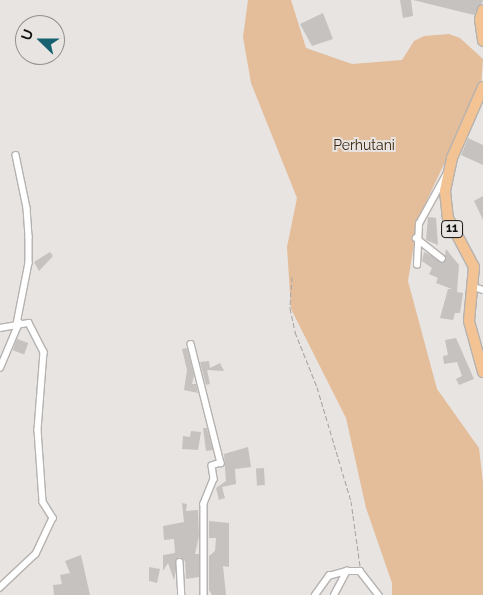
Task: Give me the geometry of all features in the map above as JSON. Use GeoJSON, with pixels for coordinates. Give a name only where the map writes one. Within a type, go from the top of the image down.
{"type":"FeatureCollection","features":[{"type":"Feature","properties":{"kind":"highway"},"geometry":{"type":"LineString","coordinates":[[483,10],[480,19],[483,41]]}},
{"type":"Feature","properties":{"kind":"highway","name":"11"},"geometry":{"type":"LineString","coordinates":[[483,87],[447,173],[448,218],[474,267],[479,289],[469,321],[483,372]]}},
{"type":"Feature","properties":{"kind":"street"},"geometry":{"type":"LineString","coordinates":[[0,368],[18,324],[29,262],[29,237],[16,155]]}},
{"type":"Feature","properties":{"kind":"street"},"geometry":{"type":"LineString","coordinates":[[417,265],[416,238],[431,197],[447,173]]}},
{"type":"Feature","properties":{"kind":"street"},"geometry":{"type":"LineString","coordinates":[[416,238],[442,258]]}},
{"type":"Feature","properties":{"kind":"street"},"geometry":{"type":"LineString","coordinates":[[0,328],[18,324],[31,324],[44,352],[38,430],[43,502],[53,518],[36,554],[0,588]]}},
{"type":"Feature","properties":{"kind":"street"},"geometry":{"type":"LineString","coordinates":[[191,344],[221,464],[212,466],[214,478],[204,504],[204,595]]}},
{"type":"Feature","properties":{"kind":"street"},"geometry":{"type":"LineString","coordinates":[[180,562],[182,595]]}},
{"type":"Feature","properties":{"kind":"street"},"geometry":{"type":"LineString","coordinates":[[334,595],[347,571]]}},
{"type":"Feature","properties":{"kind":"street"},"geometry":{"type":"LineString","coordinates":[[315,595],[329,576],[347,571],[360,571],[379,595]]}},
{"type":"Feature","properties":{"kind":"street"},"geometry":{"type":"LineString","coordinates":[[329,576],[337,588]]}},
{"type":"Feature","properties":{"kind":"path"},"geometry":{"type":"LineString","coordinates":[[292,277],[290,308],[295,332],[317,387],[352,501],[360,571]]}},
{"type":"Feature","properties":{"kind":"green space","name":"Perhutani"},"geometry":{"type":"Polygon","coordinates":[[[248,0],[291,0],[306,48],[352,64],[402,60],[414,41],[424,36],[449,34],[460,38],[483,59],[481,86],[418,219],[408,281],[437,389],[479,448],[483,483],[483,595],[392,595],[392,583],[366,508],[346,418],[291,309],[287,247],[297,198],[251,83],[243,37],[248,0]]]}},
{"type":"Feature","properties":{"kind":"building"},"geometry":{"type":"Polygon","coordinates":[[[400,0],[411,0],[413,16],[403,18],[400,0]]]}},
{"type":"Feature","properties":{"kind":"building"},"geometry":{"type":"Polygon","coordinates":[[[413,0],[483,0],[483,1],[474,15],[413,0]]]}},
{"type":"Feature","properties":{"kind":"building"},"geometry":{"type":"Polygon","coordinates":[[[323,13],[333,39],[312,46],[300,24],[323,13]]]}},
{"type":"Feature","properties":{"kind":"building"},"geometry":{"type":"Polygon","coordinates":[[[468,138],[483,145],[483,165],[461,155],[468,138]]]}},
{"type":"Feature","properties":{"kind":"building"},"geometry":{"type":"Polygon","coordinates":[[[483,196],[483,220],[474,201],[483,196]]]}},
{"type":"Feature","properties":{"kind":"building"},"geometry":{"type":"Polygon","coordinates":[[[428,217],[436,218],[438,245],[426,240],[428,217]]]}},
{"type":"Feature","properties":{"kind":"building"},"geometry":{"type":"Polygon","coordinates":[[[446,249],[459,265],[457,292],[463,293],[460,313],[455,313],[453,320],[440,318],[448,289],[452,289],[436,283],[438,278],[429,274],[432,268],[422,261],[424,252],[444,262],[446,249]]]}},
{"type":"Feature","properties":{"kind":"building"},"geometry":{"type":"Polygon","coordinates":[[[50,252],[53,256],[39,271],[34,262],[50,252]]]}},
{"type":"Feature","properties":{"kind":"building"},"geometry":{"type":"Polygon","coordinates":[[[456,338],[474,379],[459,385],[456,379],[462,376],[457,362],[444,364],[443,356],[448,355],[445,340],[456,338]]]}},
{"type":"Feature","properties":{"kind":"building"},"geometry":{"type":"Polygon","coordinates":[[[17,339],[28,343],[24,354],[13,350],[17,339]]]}},
{"type":"Feature","properties":{"kind":"building"},"geometry":{"type":"Polygon","coordinates":[[[187,348],[194,375],[192,384],[196,384],[198,393],[184,390],[187,370],[182,349],[187,348]]]}},
{"type":"Feature","properties":{"kind":"building"},"geometry":{"type":"Polygon","coordinates":[[[209,361],[210,368],[220,363],[224,371],[207,370],[210,384],[206,385],[200,362],[209,361]]]}},
{"type":"Feature","properties":{"kind":"building"},"geometry":{"type":"Polygon","coordinates":[[[203,428],[207,428],[213,450],[206,451],[203,428]]]}},
{"type":"Feature","properties":{"kind":"building"},"geometry":{"type":"Polygon","coordinates":[[[191,431],[201,432],[198,450],[182,449],[183,436],[190,437],[191,431]]]}},
{"type":"Feature","properties":{"kind":"building"},"geometry":{"type":"Polygon","coordinates":[[[248,447],[251,467],[235,469],[236,484],[222,487],[225,498],[219,500],[216,488],[226,481],[224,454],[248,447]]]}},
{"type":"Feature","properties":{"kind":"building"},"geometry":{"type":"Polygon","coordinates":[[[256,468],[264,468],[265,485],[257,485],[256,468]]]}},
{"type":"Feature","properties":{"kind":"building"},"geometry":{"type":"Polygon","coordinates":[[[182,503],[187,504],[186,511],[198,510],[199,536],[195,554],[199,554],[199,577],[186,579],[185,561],[179,557],[174,580],[168,563],[163,571],[163,555],[175,553],[174,539],[164,540],[163,526],[184,522],[182,503]]]}},
{"type":"Feature","properties":{"kind":"building"},"geometry":{"type":"Polygon","coordinates":[[[209,521],[229,523],[229,567],[223,566],[226,595],[212,595],[209,590],[209,556],[215,551],[216,538],[209,538],[209,521]]]}},
{"type":"Feature","properties":{"kind":"building"},"geometry":{"type":"Polygon","coordinates":[[[81,555],[90,595],[54,595],[53,585],[62,584],[60,575],[70,573],[65,561],[81,555]]]}},
{"type":"Feature","properties":{"kind":"building"},"geometry":{"type":"Polygon","coordinates":[[[149,567],[160,569],[157,583],[149,581],[149,567]]]}}]}
